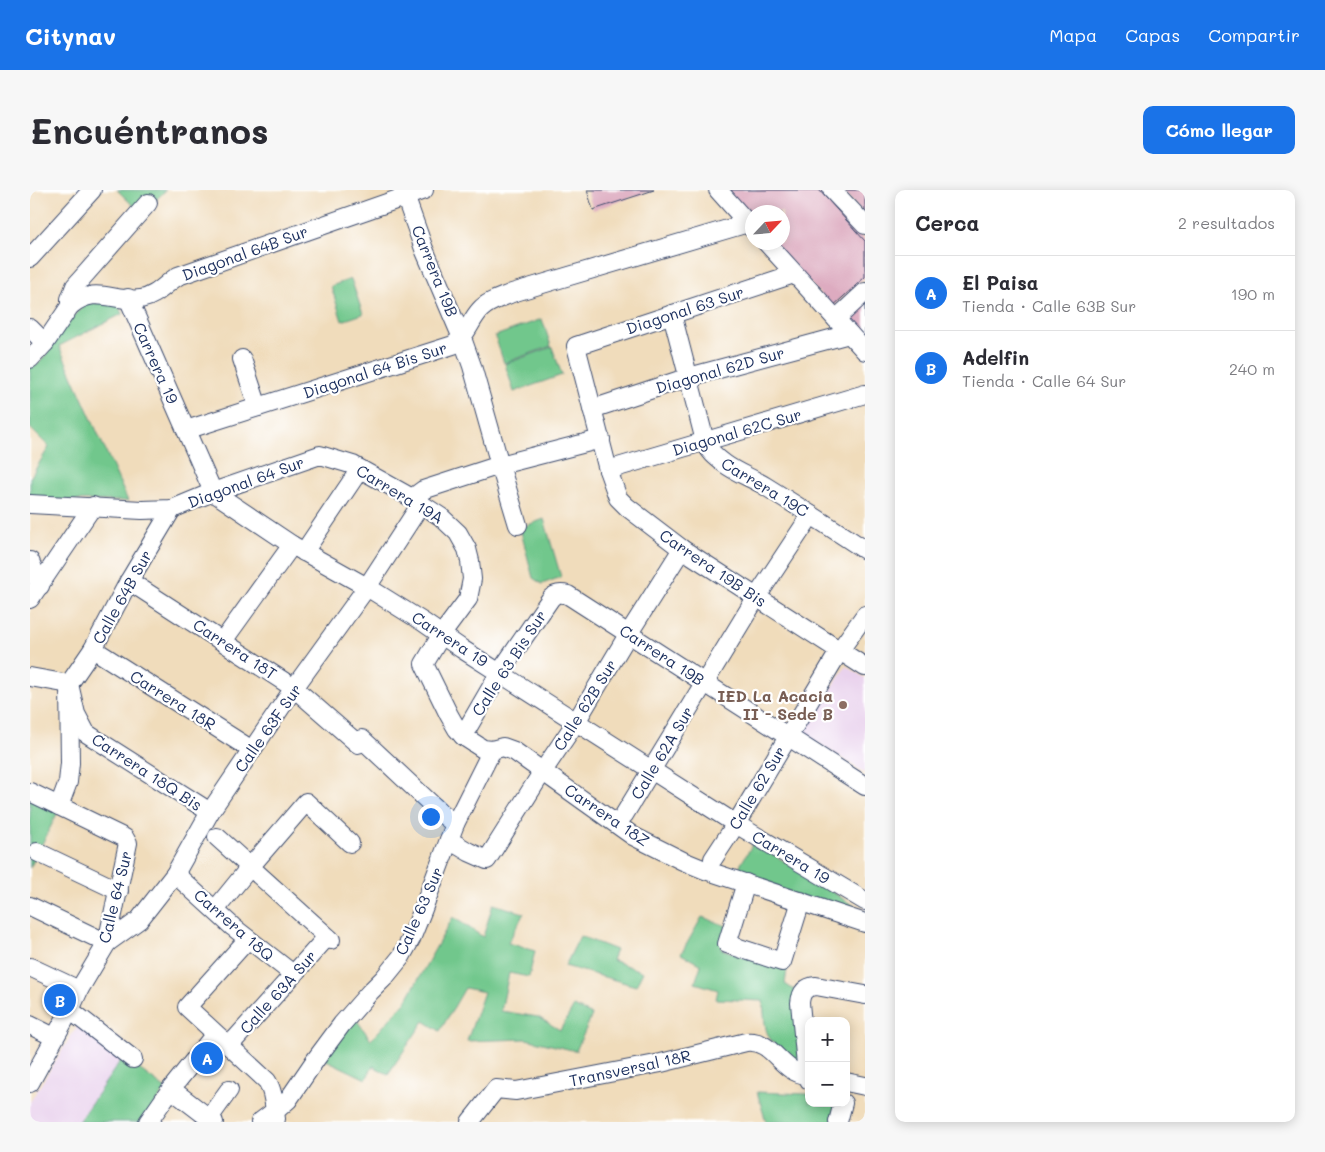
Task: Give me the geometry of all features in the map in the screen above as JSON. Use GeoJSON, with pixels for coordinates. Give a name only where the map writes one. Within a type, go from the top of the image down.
{"type":"FeatureCollection","features":[{"type":"Feature","properties":{"kind":"street"},"geometry":{"type":"LineString","coordinates":[[30,258],[92,190]]}},
{"type":"Feature","properties":{"kind":"street","name":"Diagonal 64B Sur"},"geometry":{"type":"LineString","coordinates":[[70,306],[77,300],[89,296],[149,297],[178,276],[404,193],[424,190]]}},
{"type":"Feature","properties":{"kind":"street"},"geometry":{"type":"LineString","coordinates":[[718,190],[745,220]]}},
{"type":"Feature","properties":{"kind":"street"},"geometry":{"type":"LineString","coordinates":[[832,190],[865,225]]}},
{"type":"Feature","properties":{"kind":"street","name":"Carrera 19B"},"geometry":{"type":"LineString","coordinates":[[404,193],[424,249],[472,366],[518,525]]}},
{"type":"Feature","properties":{"kind":"street"},"geometry":{"type":"LineString","coordinates":[[30,359],[45,343],[70,306],[70,299],[75,286],[148,203]]}},
{"type":"Feature","properties":{"kind":"street","name":"Diagonal 64 Bis Sur"},"geometry":{"type":"LineString","coordinates":[[186,430],[444,349],[462,338],[481,309],[492,301],[512,293],[745,227]]}},
{"type":"Feature","properties":{"kind":"street"},"geometry":{"type":"LineString","coordinates":[[773,250],[865,352]]}},
{"type":"Feature","properties":{"kind":"street","name":"Diagonal 63 Sur"},"geometry":{"type":"LineString","coordinates":[[576,346],[794,274]]}},
{"type":"Feature","properties":{"kind":"street"},"geometry":{"type":"LineString","coordinates":[[836,319],[865,292]]}},
{"type":"Feature","properties":{"kind":"street","name":"Carrera 19"},"geometry":{"type":"LineString","coordinates":[[128,298],[213,492],[298,548],[367,587],[442,634],[462,649],[736,824],[865,901]]}},
{"type":"Feature","properties":{"kind":"street","name":"Carrera 19C"},"geometry":{"type":"LineString","coordinates":[[672,314],[705,442],[709,450],[727,466],[760,483],[811,514],[865,550]]}},
{"type":"Feature","properties":{"kind":"street"},"geometry":{"type":"LineString","coordinates":[[30,328],[45,343]]}},
{"type":"Feature","properties":{"kind":"street","name":"Diagonal 62D Sur"},"geometry":{"type":"LineString","coordinates":[[592,409],[689,377],[849,334]]}},
{"type":"Feature","properties":{"kind":"street","name":"Carrera 19B Bis"},"geometry":{"type":"LineString","coordinates":[[576,346],[608,470],[618,498],[622,503],[682,549],[865,667]]}},
{"type":"Feature","properties":{"kind":"street"},"geometry":{"type":"LineString","coordinates":[[242,359],[258,407]]}},
{"type":"Feature","properties":{"kind":"street","name":"Diagonal 62C Sur"},"geometry":{"type":"LineString","coordinates":[[608,470],[865,394]]}},
{"type":"Feature","properties":{"kind":"street"},"geometry":{"type":"LineString","coordinates":[[416,501],[424,490],[500,465],[601,438]]}},
{"type":"Feature","properties":{"kind":"street","name":"Diagonal 64 Sur"},"geometry":{"type":"LineString","coordinates":[[172,509],[213,492],[320,455]]}},
{"type":"Feature","properties":{"kind":"street","name":"Carrera 19A"},"geometry":{"type":"LineString","coordinates":[[320,455],[353,465],[441,516],[458,533],[467,548],[472,579],[468,599],[442,634]]}},
{"type":"Feature","properties":{"kind":"street"},"geometry":{"type":"LineString","coordinates":[[223,641],[360,469]]}},
{"type":"Feature","properties":{"kind":"street","name":"Calle 63F Sur"},"geometry":{"type":"LineString","coordinates":[[107,943],[139,920],[175,874],[210,812],[294,688],[367,587],[416,501]]}},
{"type":"Feature","properties":{"kind":"street"},"geometry":{"type":"LineString","coordinates":[[30,504],[142,510],[172,509]]}},
{"type":"Feature","properties":{"kind":"street"},"geometry":{"type":"LineString","coordinates":[[35,592],[93,506]]}},
{"type":"Feature","properties":{"kind":"street","name":"Calle 64B Sur"},"geometry":{"type":"LineString","coordinates":[[69,684],[93,649],[129,582],[172,509]]}},
{"type":"Feature","properties":{"kind":"street","name":"Calle 62A Sur"},"geometry":{"type":"LineString","coordinates":[[624,815],[756,598],[811,514]]}},
{"type":"Feature","properties":{"kind":"street","name":"Calle 62B Sur"},"geometry":{"type":"LineString","coordinates":[[487,860],[542,771],[576,722],[682,549]]}},
{"type":"Feature","properties":{"kind":"street"},"geometry":{"type":"LineString","coordinates":[[30,560],[35,592]]}},
{"type":"Feature","properties":{"kind":"street","name":"Carrera 18T"},"geometry":{"type":"LineString","coordinates":[[129,582],[294,688],[360,742],[442,814],[452,832],[469,852],[487,860]]}},
{"type":"Feature","properties":{"kind":"street","name":"Calle 63 Bis Sur"},"geometry":{"type":"LineString","coordinates":[[463,736],[500,672],[551,598],[555,594],[559,594]]}},
{"type":"Feature","properties":{"kind":"street","name":"Carrera 19B"},"geometry":{"type":"LineString","coordinates":[[559,594],[568,594],[865,786]]}},
{"type":"Feature","properties":{"kind":"street","name":"Calle 62 Sur"},"geometry":{"type":"LineString","coordinates":[[713,859],[840,650],[865,615]]}},
{"type":"Feature","properties":{"kind":"street","name":"Carrera 18Z"},"geometry":{"type":"LineString","coordinates":[[442,634],[424,664],[448,715],[456,729],[463,736],[483,749],[492,750],[499,747],[514,751],[632,836],[698,867],[865,923]]}},
{"type":"Feature","properties":{"kind":"street","name":"Carrera 18R"},"geometry":{"type":"LineString","coordinates":[[93,649],[252,750]]}},
{"type":"Feature","properties":{"kind":"street"},"geometry":{"type":"LineString","coordinates":[[30,676],[69,684],[70,763],[68,782],[59,806],[30,792]]}},
{"type":"Feature","properties":{"kind":"street","name":"Carrera 18Q Bis"},"geometry":{"type":"LineString","coordinates":[[69,684],[76,714],[86,733],[210,812]]}},
{"type":"Feature","properties":{"kind":"street","name":"Calle 63 Sur"},"geometry":{"type":"LineString","coordinates":[[260,1122],[276,1117],[342,1024],[401,957],[423,910],[452,832],[492,750]]}},
{"type":"Feature","properties":{"kind":"street"},"geometry":{"type":"LineString","coordinates":[[215,910],[306,802],[350,843]]}},
{"type":"Feature","properties":{"kind":"street","name":"Calle 64 Sur"},"geometry":{"type":"LineString","coordinates":[[30,1083],[79,990],[107,943],[127,841],[59,806]]}},
{"type":"Feature","properties":{"kind":"street"},"geometry":{"type":"LineString","coordinates":[[217,837],[250,867]]}},
{"type":"Feature","properties":{"kind":"street"},"geometry":{"type":"LineString","coordinates":[[37,852],[118,891]]}},
{"type":"Feature","properties":{"kind":"street","name":"Calle 63A Sur"},"geometry":{"type":"LineString","coordinates":[[229,1046],[293,974],[329,939],[250,867]]}},
{"type":"Feature","properties":{"kind":"street","name":"Carrera 18Q"},"geometry":{"type":"LineString","coordinates":[[175,874],[248,940],[293,974]]}},
{"type":"Feature","properties":{"kind":"street"},"geometry":{"type":"LineString","coordinates":[[746,883],[727,944],[782,962],[801,901]]}},
{"type":"Feature","properties":{"kind":"street"},"geometry":{"type":"LineString","coordinates":[[30,906],[107,943]]}},
{"type":"Feature","properties":{"kind":"street"},"geometry":{"type":"LineString","coordinates":[[248,940],[187,1007],[267,1081],[273,1094],[276,1117]]}},
{"type":"Feature","properties":{"kind":"street"},"geometry":{"type":"LineString","coordinates":[[30,967],[79,990]]}},
{"type":"Feature","properties":{"kind":"street"},"geometry":{"type":"LineString","coordinates":[[806,1062],[800,1003],[800,996],[806,989],[816,986],[865,995]]}},
{"type":"Feature","properties":{"kind":"street"},"geometry":{"type":"LineString","coordinates":[[70,1010],[133,1059]]}},
{"type":"Feature","properties":{"kind":"street"},"geometry":{"type":"LineString","coordinates":[[30,1025],[54,1037]]}},
{"type":"Feature","properties":{"kind":"street"},"geometry":{"type":"LineString","coordinates":[[148,1122],[171,1089],[216,1034]]}},
{"type":"Feature","properties":{"kind":"street","name":"Transversal 18R"},"geometry":{"type":"LineString","coordinates":[[470,1122],[496,1089],[516,1091],[661,1062],[744,1042],[760,1043],[791,1070],[805,1077]]}},
{"type":"Feature","properties":{"kind":"street"},"geometry":{"type":"LineString","coordinates":[[171,1089],[211,1120],[229,1090]]}},
{"type":"Feature","properties":{"kind":"street"},"geometry":{"type":"LineString","coordinates":[[838,1122],[842,1107]]}},
{"type":"Feature","properties":{"kind":"shaded area","name":"IED La Acacia II - Sede B"},"geometry":{"type":"Polygon","coordinates":[[[846,666],[865,678],[865,773],[803,733],[846,666]]]}},
{"type":"Feature","properties":{"kind":"shaded area"},"geometry":{"type":"Polygon","coordinates":[[[79,1023],[123,1057],[78,1122],[30,1122],[30,1102],[79,1023]]]}},
{"type":"Feature","properties":{"kind":"green space"},"geometry":{"type":"Polygon","coordinates":[[[117,190],[166,190],[142,214],[117,190]]]}},
{"type":"Feature","properties":{"kind":"green space"},"geometry":{"type":"Polygon","coordinates":[[[351,279],[363,314],[342,321],[331,286],[351,279]]]}},
{"type":"Feature","properties":{"kind":"green space"},"geometry":{"type":"Polygon","coordinates":[[[117,302],[122,314],[59,346],[128,501],[30,500],[30,478],[49,447],[30,428],[30,368],[44,358],[58,335],[85,303],[117,302]]]}},
{"type":"Feature","properties":{"kind":"green space"},"geometry":{"type":"Polygon","coordinates":[[[542,319],[551,346],[504,363],[495,336],[542,319]]]}},
{"type":"Feature","properties":{"kind":"green space"},"geometry":{"type":"Polygon","coordinates":[[[552,347],[562,375],[514,392],[505,364],[552,347]]]}},
{"type":"Feature","properties":{"kind":"green space"},"geometry":{"type":"Polygon","coordinates":[[[544,519],[561,577],[542,584],[533,578],[520,528],[544,519]]]}},
{"type":"Feature","properties":{"kind":"green space"},"geometry":{"type":"Polygon","coordinates":[[[30,797],[59,810],[30,868],[30,797]]]}},
{"type":"Feature","properties":{"kind":"green space"},"geometry":{"type":"Polygon","coordinates":[[[754,842],[865,913],[865,919],[735,874],[754,842]]]}},
{"type":"Feature","properties":{"kind":"green space"},"geometry":{"type":"Polygon","coordinates":[[[493,904],[524,913],[508,943],[535,951],[529,977],[509,973],[501,1011],[538,1017],[560,1030],[574,1006],[592,1015],[576,1051],[526,1039],[467,1041],[484,992],[465,988],[440,1031],[424,1021],[388,1074],[373,1066],[366,1079],[320,1057],[356,1019],[371,1040],[406,1001],[453,917],[483,937],[493,904]]]}},
{"type":"Feature","properties":{"kind":"green space"},"geometry":{"type":"Polygon","coordinates":[[[702,917],[727,926],[721,949],[787,970],[785,984],[796,991],[803,1064],[786,1055],[771,1041],[765,1026],[763,1001],[716,999],[718,990],[695,983],[701,965],[681,954],[702,917]]]}},
{"type":"Feature","properties":{"kind":"green space"},"geometry":{"type":"Polygon","coordinates":[[[580,936],[616,950],[612,960],[643,972],[636,986],[565,966],[580,936]]]}},
{"type":"Feature","properties":{"kind":"green space"},"geometry":{"type":"Polygon","coordinates":[[[123,1057],[166,1089],[142,1122],[78,1122],[123,1057]]]}},
{"type":"Feature","properties":{"kind":"green space"},"geometry":{"type":"Polygon","coordinates":[[[757,1092],[805,1094],[805,1107],[834,1107],[832,1122],[766,1122],[757,1092]]]}},
{"type":"Feature","properties":{"kind":"building"},"geometry":{"type":"Polygon","coordinates":[[[587,190],[654,190],[593,210],[587,190]]]}},
{"type":"Feature","properties":{"kind":"building"},"geometry":{"type":"Polygon","coordinates":[[[725,190],[819,190],[865,241],[865,277],[832,307],[780,250],[790,250],[790,205],[745,205],[745,212],[725,190]]]}},
{"type":"Feature","properties":{"kind":"building"},"geometry":{"type":"Polygon","coordinates":[[[842,190],[865,190],[865,215],[842,190]]]}},
{"type":"Feature","properties":{"kind":"building"},"geometry":{"type":"Polygon","coordinates":[[[865,302],[865,343],[845,321],[865,302]]]}},
{"type":"Feature","properties":{"kind":"place","name":"IED La Acacia II - Sede B"},"geometry":{"type":"Point","coordinates":[843,705]}},
{"type":"Feature","properties":{"kind":"place","name":"Adelfin"},"geometry":{"type":"Point","coordinates":[60,1000]}},
{"type":"Feature","properties":{"kind":"place","name":"El Paisa"},"geometry":{"type":"Point","coordinates":[207,1058]}}]}
